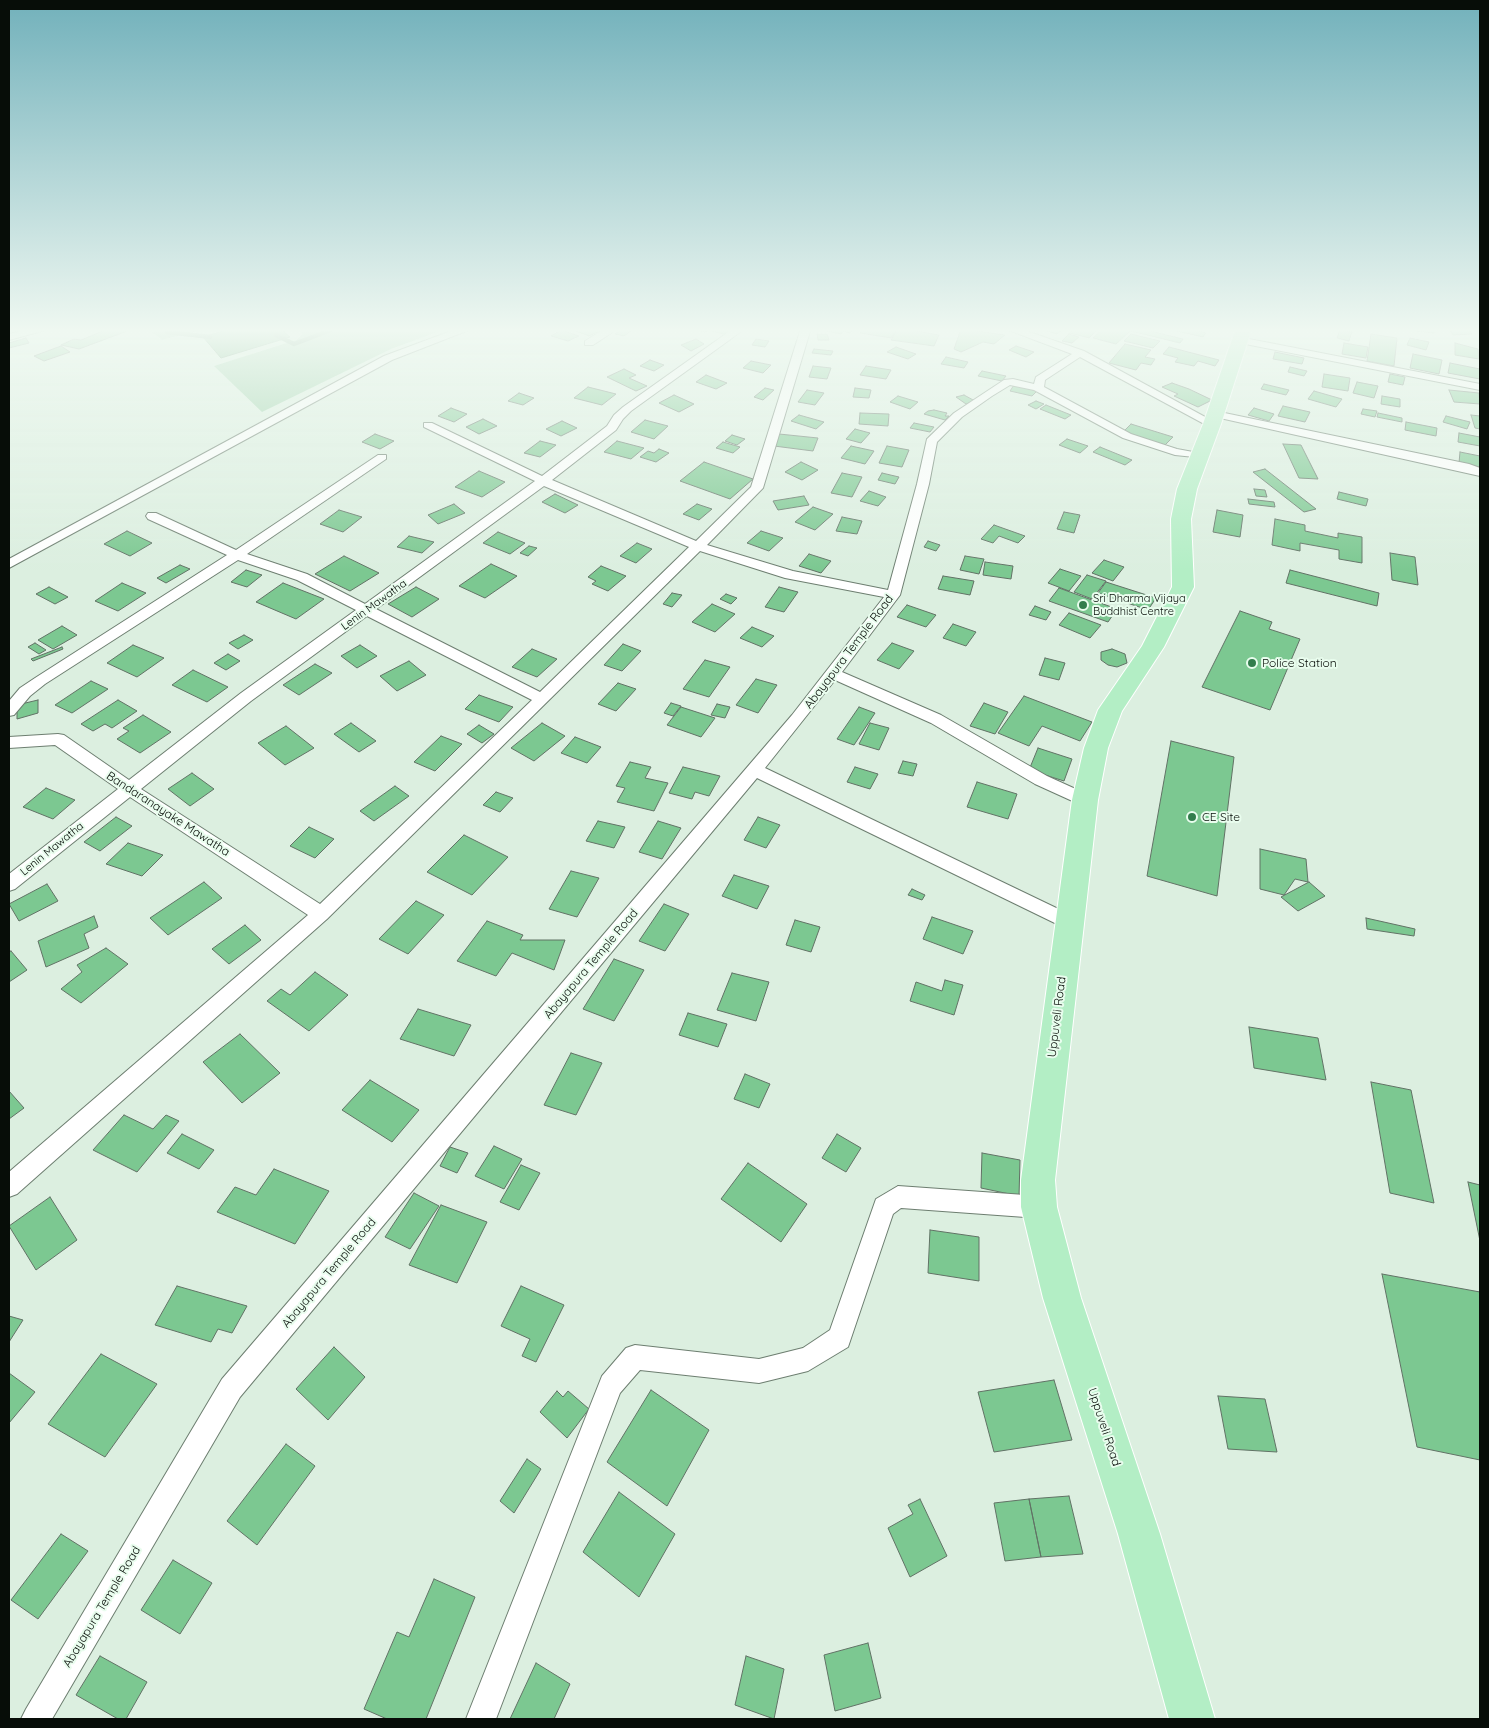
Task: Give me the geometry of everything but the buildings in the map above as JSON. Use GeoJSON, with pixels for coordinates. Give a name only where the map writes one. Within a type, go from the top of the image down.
{"type":"FeatureCollection","features":[{"type":"Feature","properties":{"kind":"main road","name":"Uppuveli Road"},"geometry":{"type":"LineString","coordinates":[[1192,1719],[1186,1692],[1139,1534],[1062,1298],[1039,1206],[1041,1143],[1084,800],[1096,748],[1110,710],[1153,647],[1184,587],[1181,519],[1187,489],[1217,409]]}},
{"type":"Feature","properties":{"kind":"street"},"geometry":{"type":"LineString","coordinates":[[9,564],[295,409]]}},
{"type":"Feature","properties":{"kind":"street","name":"Lenin Mawatha"},"geometry":{"type":"LineString","coordinates":[[9,884],[128,788],[246,697],[543,481],[612,428],[618,417],[628,409]]}},
{"type":"Feature","properties":{"kind":"street"},"geometry":{"type":"LineString","coordinates":[[9,1186],[321,914],[757,488],[781,409]]}},
{"type":"Feature","properties":{"kind":"street","name":"Abayapura Temple Road"},"geometry":{"type":"LineString","coordinates":[[36,1719],[231,1388],[755,770],[834,674],[893,595],[923,484],[931,441],[958,415],[968,409]]}},
{"type":"Feature","properties":{"kind":"street","name":"Abayapura Temple Road"},"geometry":{"type":"LineString","coordinates":[[1077,409],[1128,436],[1175,452],[1200,456]]}},
{"type":"Feature","properties":{"kind":"street"},"geometry":{"type":"LineString","coordinates":[[1193,409],[1214,419],[1469,468],[1480,472]]}},
{"type":"Feature","properties":{"kind":"street"},"geometry":{"type":"LineString","coordinates":[[428,425],[543,481],[698,546],[790,575],[893,595]]}},
{"type":"Feature","properties":{"kind":"street"},"geometry":{"type":"LineString","coordinates":[[9,711],[25,692],[237,555],[382,457]]}},
{"type":"Feature","properties":{"kind":"street"},"geometry":{"type":"LineString","coordinates":[[152,516],[237,555],[302,577],[542,699]]}},
{"type":"Feature","properties":{"kind":"street"},"geometry":{"type":"LineString","coordinates":[[834,674],[936,719],[1041,780],[1084,800]]}},
{"type":"Feature","properties":{"kind":"street","name":"Bandaranayake Mawatha"},"geometry":{"type":"LineString","coordinates":[[9,742],[58,739],[128,788],[321,914]]}},
{"type":"Feature","properties":{"kind":"street"},"geometry":{"type":"LineString","coordinates":[[755,770],[1069,922]]}},
{"type":"Feature","properties":{"kind":"street"},"geometry":{"type":"LineString","coordinates":[[481,1719],[611,1385],[635,1357],[759,1371],[808,1360],[839,1338],[884,1206],[898,1197],[1039,1206]]}},
{"type":"Feature","properties":{"kind":"shaded area"},"geometry":{"type":"Polygon","coordinates":[[[258,409],[269,409],[262,412],[258,409]]]}},
{"type":"Feature","properties":{"kind":"place","name":"Sri Dharma Vijaya Buddhist Centre"},"geometry":{"type":"Point","coordinates":[1083,605]}},
{"type":"Feature","properties":{"kind":"place","name":"Police Station"},"geometry":{"type":"Point","coordinates":[1252,663]}},
{"type":"Feature","properties":{"kind":"place","name":"CE Site"},"geometry":{"type":"Point","coordinates":[1192,817]}}]}
